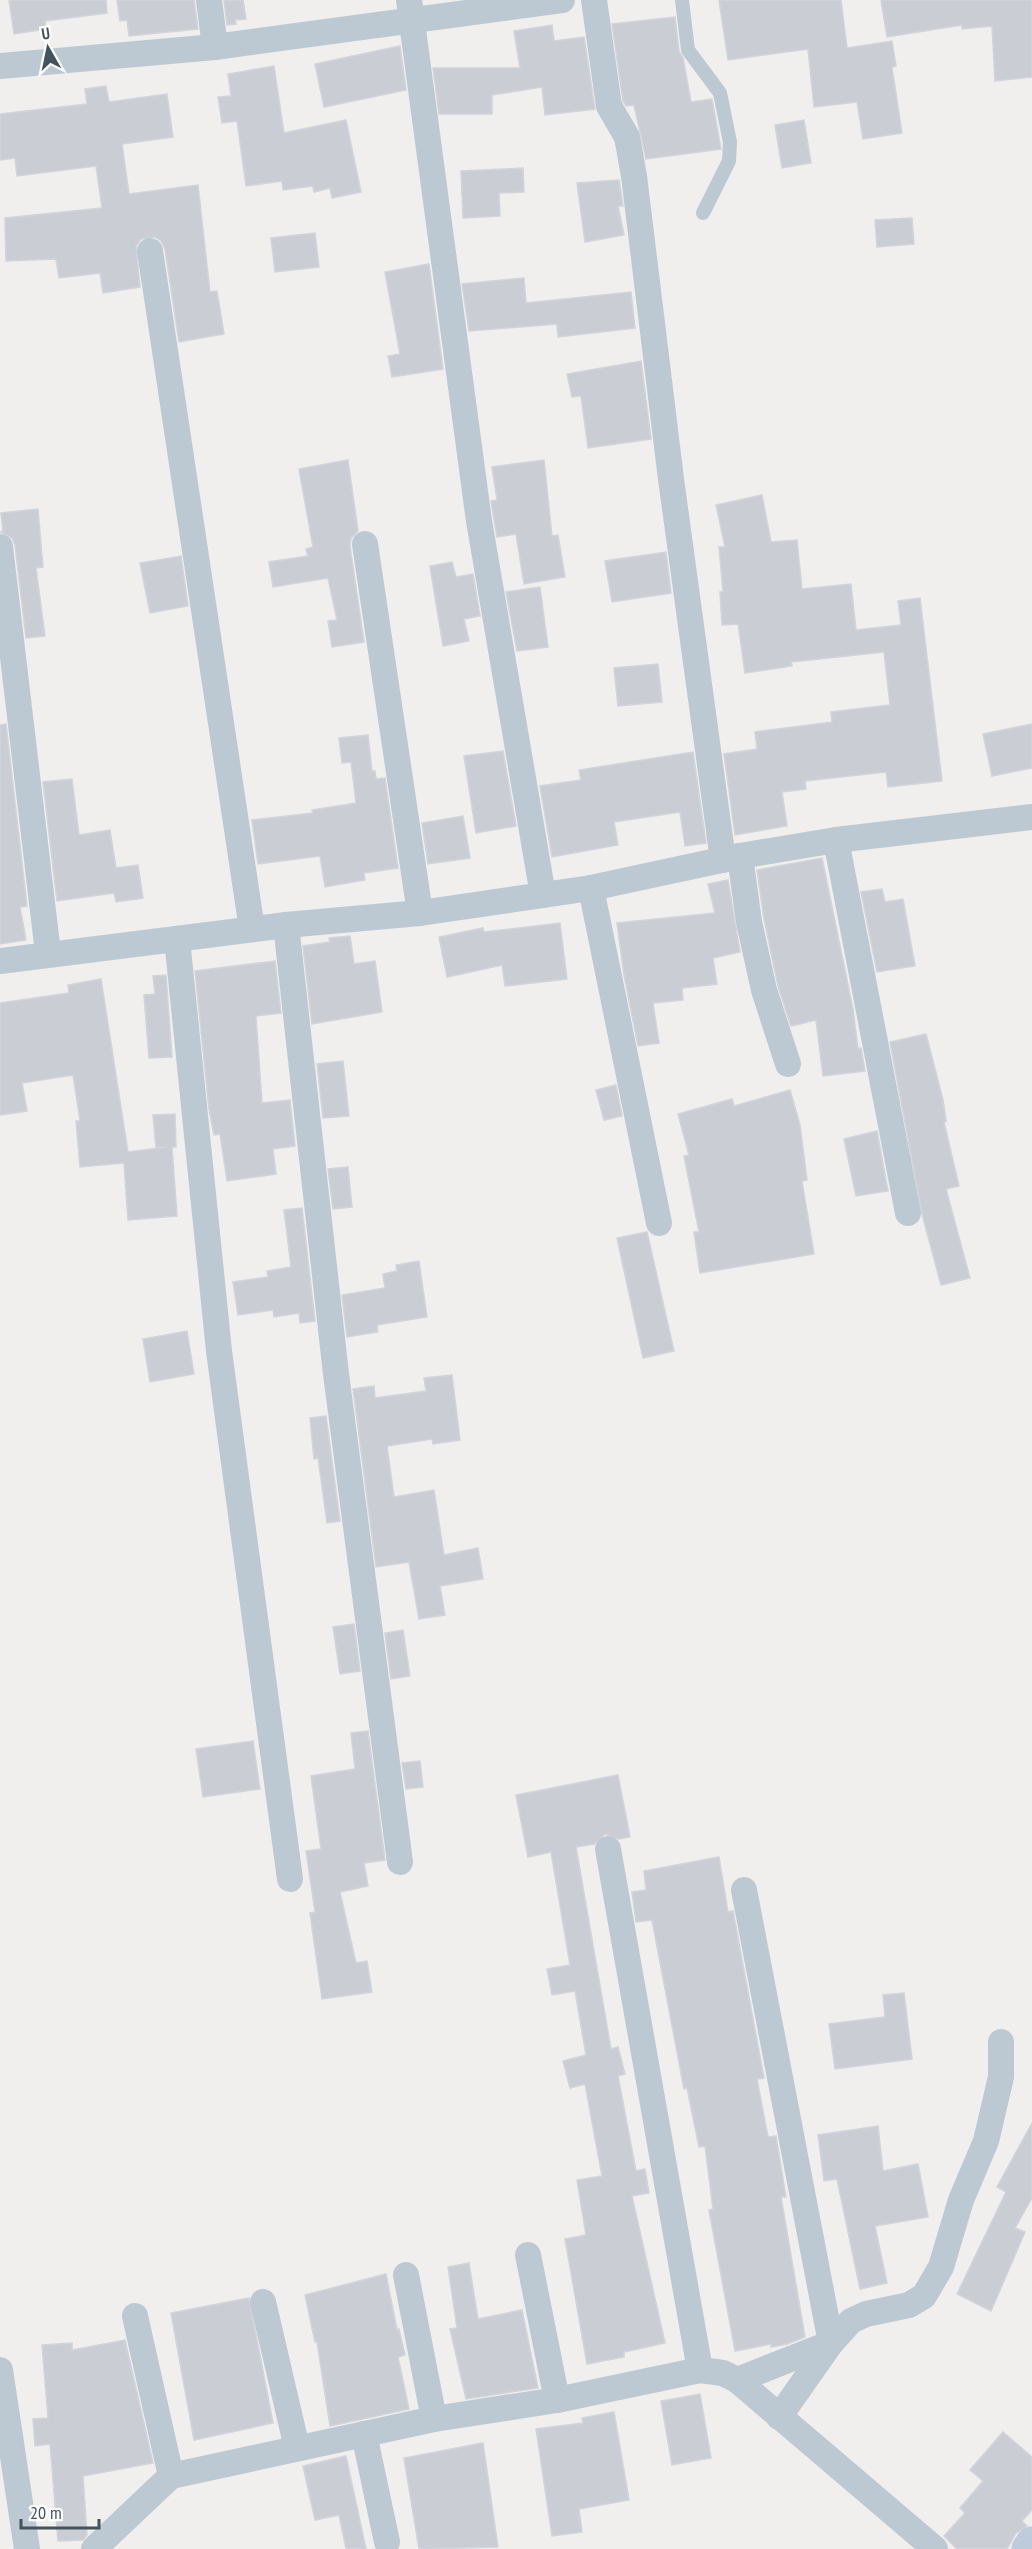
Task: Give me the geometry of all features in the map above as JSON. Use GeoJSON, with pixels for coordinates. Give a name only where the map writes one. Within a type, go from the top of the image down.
{"type":"FeatureCollection","features":[{"type":"Feature","properties":{"kind":"main road"},"geometry":{"type":"LineString","coordinates":[[1028,2549],[1032,2543]]}},
{"type":"Feature","properties":{"kind":"street"},"geometry":{"type":"LineString","coordinates":[[209,0],[215,47]]}},
{"type":"Feature","properties":{"kind":"street"},"geometry":{"type":"LineString","coordinates":[[0,66],[215,47],[410,11],[562,0]]}},
{"type":"Feature","properties":{"kind":"street"},"geometry":{"type":"LineString","coordinates":[[594,0],[609,106],[627,137],[634,176],[673,490],[732,858],[764,990],[788,1064]]}},
{"type":"Feature","properties":{"kind":"street"},"geometry":{"type":"LineString","coordinates":[[410,11],[479,521],[543,895]]}},
{"type":"Feature","properties":{"kind":"street"},"geometry":{"type":"LineString","coordinates":[[150,250],[252,929]]}},
{"type":"Feature","properties":{"kind":"street"},"geometry":{"type":"LineString","coordinates":[[365,544],[420,913]]}},
{"type":"Feature","properties":{"kind":"street"},"geometry":{"type":"LineString","coordinates":[[0,548],[48,953]]}},
{"type":"Feature","properties":{"kind":"street"},"geometry":{"type":"LineString","coordinates":[[0,961],[48,953],[286,925],[420,913],[591,888],[732,858],[836,840],[1032,817]]}},
{"type":"Feature","properties":{"kind":"street"},"geometry":{"type":"LineString","coordinates":[[836,840],[909,1213]]}},
{"type":"Feature","properties":{"kind":"street"},"geometry":{"type":"LineString","coordinates":[[591,888],[659,1223]]}},
{"type":"Feature","properties":{"kind":"street"},"geometry":{"type":"LineString","coordinates":[[286,925],[336,1374],[400,1862]]}},
{"type":"Feature","properties":{"kind":"street"},"geometry":{"type":"LineString","coordinates":[[177,939],[219,1351],[290,1879]]}},
{"type":"Feature","properties":{"kind":"street"},"geometry":{"type":"LineString","coordinates":[[608,1849],[700,2370]]}},
{"type":"Feature","properties":{"kind":"street"},"geometry":{"type":"LineString","coordinates":[[744,1890],[831,2343]]}},
{"type":"Feature","properties":{"kind":"street"},"geometry":{"type":"LineString","coordinates":[[779,2417],[831,2343],[850,2321],[866,2314],[917,2302],[924,2296],[941,2267],[961,2200],[986,2141],[1001,2077],[1001,2042]]}},
{"type":"Feature","properties":{"kind":"street"},"geometry":{"type":"LineString","coordinates":[[528,2255],[557,2400]]}},
{"type":"Feature","properties":{"kind":"street"},"geometry":{"type":"LineString","coordinates":[[406,2275],[434,2419]]}},
{"type":"Feature","properties":{"kind":"street"},"geometry":{"type":"LineString","coordinates":[[264,2302],[297,2448]]}},
{"type":"Feature","properties":{"kind":"street"},"geometry":{"type":"LineString","coordinates":[[135,2316],[171,2476]]}},
{"type":"Feature","properties":{"kind":"street"},"geometry":{"type":"LineString","coordinates":[[737,2380],[831,2343]]}},
{"type":"Feature","properties":{"kind":"street"},"geometry":{"type":"LineString","coordinates":[[0,2370],[27,2549]]}},
{"type":"Feature","properties":{"kind":"street"},"geometry":{"type":"LineString","coordinates":[[94,2549],[171,2476],[434,2419],[557,2400],[700,2370],[723,2373],[737,2380],[935,2549]]}},
{"type":"Feature","properties":{"kind":"street"},"geometry":{"type":"LineString","coordinates":[[364,2434],[387,2542]]}},
{"type":"Feature","properties":{"kind":"lane"},"geometry":{"type":"LineString","coordinates":[[682,0],[688,50],[720,93],[730,142],[729,162],[703,213]]}},
{"type":"Feature","properties":{"kind":"building"},"geometry":{"type":"Polygon","coordinates":[[[9,0],[106,0],[107,13],[45,21],[46,29],[14,34],[9,0]]]}},
{"type":"Feature","properties":{"kind":"building"},"geometry":{"type":"Polygon","coordinates":[[[117,0],[194,0],[198,29],[129,36],[127,20],[120,21],[117,0]]]}},
{"type":"Feature","properties":{"kind":"building"},"geometry":{"type":"Polygon","coordinates":[[[224,0],[243,0],[246,19],[235,20],[236,24],[227,25],[224,0]]]}},
{"type":"Feature","properties":{"kind":"building"},"geometry":{"type":"Polygon","coordinates":[[[719,0],[841,0],[847,48],[892,41],[896,66],[892,67],[902,133],[863,139],[857,102],[814,107],[808,49],[728,60],[719,0]]]}},
{"type":"Feature","properties":{"kind":"building"},"geometry":{"type":"Polygon","coordinates":[[[881,0],[1032,0],[1032,77],[995,81],[992,26],[962,29],[962,25],[887,37],[881,0]]]}},
{"type":"Feature","properties":{"kind":"building"},"geometry":{"type":"Polygon","coordinates":[[[675,17],[679,51],[683,58],[691,102],[712,99],[721,149],[646,159],[634,105],[626,106],[623,101],[612,24],[675,17]]]}},
{"type":"Feature","properties":{"kind":"building"},"geometry":{"type":"Polygon","coordinates":[[[552,25],[554,41],[584,37],[595,109],[545,115],[542,87],[492,95],[492,114],[439,114],[433,68],[520,68],[514,31],[552,25]]]}},
{"type":"Feature","properties":{"kind":"building"},"geometry":{"type":"Polygon","coordinates":[[[400,46],[406,90],[324,107],[315,64],[400,46]]]}},
{"type":"Feature","properties":{"kind":"building"},"geometry":{"type":"Polygon","coordinates":[[[274,66],[284,133],[346,120],[361,192],[332,198],[330,188],[314,192],[313,186],[283,190],[282,181],[246,186],[237,121],[222,123],[218,97],[231,96],[228,74],[274,66]]]}},
{"type":"Feature","properties":{"kind":"building"},"geometry":{"type":"Polygon","coordinates":[[[106,86],[109,102],[167,94],[173,137],[122,144],[129,194],[198,185],[210,292],[217,291],[224,334],[179,342],[165,249],[161,241],[155,237],[141,239],[136,246],[140,287],[103,293],[100,273],[59,278],[56,259],[6,261],[5,218],[102,208],[96,166],[17,176],[15,158],[0,160],[0,114],[87,104],[85,89],[106,86]]]}},
{"type":"Feature","properties":{"kind":"building"},"geometry":{"type":"Polygon","coordinates":[[[804,120],[811,163],[782,168],[775,125],[804,120]]]}},
{"type":"Feature","properties":{"kind":"building"},"geometry":{"type":"Polygon","coordinates":[[[523,168],[524,192],[499,193],[500,216],[463,218],[461,171],[523,168]]]}},
{"type":"Feature","properties":{"kind":"building"},"geometry":{"type":"Polygon","coordinates":[[[619,180],[623,206],[618,206],[624,235],[585,242],[577,183],[619,180]]]}},
{"type":"Feature","properties":{"kind":"building"},"geometry":{"type":"Polygon","coordinates":[[[912,218],[914,244],[877,247],[875,220],[912,218]]]}},
{"type":"Feature","properties":{"kind":"building"},"geometry":{"type":"Polygon","coordinates":[[[315,233],[319,267],[275,272],[271,238],[315,233]]]}},
{"type":"Feature","properties":{"kind":"building"},"geometry":{"type":"Polygon","coordinates":[[[429,264],[443,369],[392,377],[388,356],[400,354],[385,272],[429,264]]]}},
{"type":"Feature","properties":{"kind":"building"},"geometry":{"type":"Polygon","coordinates":[[[524,278],[526,303],[631,292],[635,328],[558,337],[557,324],[469,331],[462,284],[524,278]]]}},
{"type":"Feature","properties":{"kind":"building"},"geometry":{"type":"Polygon","coordinates":[[[641,361],[651,439],[588,448],[581,396],[572,397],[567,374],[641,361]]]}},
{"type":"Feature","properties":{"kind":"building"},"geometry":{"type":"Polygon","coordinates":[[[348,460],[358,531],[351,538],[350,546],[364,642],[332,647],[328,621],[337,620],[328,578],[273,587],[269,562],[308,556],[306,549],[313,547],[299,469],[348,460]]]}},
{"type":"Feature","properties":{"kind":"building"},"geometry":{"type":"Polygon","coordinates":[[[544,460],[552,536],[558,535],[565,577],[524,584],[516,534],[497,537],[491,501],[497,500],[492,467],[544,460]]]}},
{"type":"Feature","properties":{"kind":"building"},"geometry":{"type":"Polygon","coordinates":[[[762,495],[771,542],[797,540],[802,589],[851,584],[856,630],[901,625],[898,601],[920,598],[942,781],[888,787],[886,772],[805,781],[806,789],[782,792],[787,826],[735,835],[724,754],[757,749],[755,732],[832,722],[831,712],[890,705],[884,652],[791,662],[792,666],[745,673],[738,624],[722,625],[720,592],[723,592],[719,547],[725,547],[716,505],[762,495]]]}},
{"type":"Feature","properties":{"kind":"building"},"geometry":{"type":"Polygon","coordinates":[[[38,509],[43,567],[36,568],[45,636],[26,638],[15,545],[12,538],[0,532],[3,531],[1,513],[38,509]]]}},
{"type":"Feature","properties":{"kind":"building"},"geometry":{"type":"Polygon","coordinates":[[[666,552],[671,593],[612,602],[605,561],[666,552]]]}},
{"type":"Feature","properties":{"kind":"building"},"geometry":{"type":"Polygon","coordinates":[[[181,556],[188,606],[150,613],[140,563],[181,556]]]}},
{"type":"Feature","properties":{"kind":"building"},"geometry":{"type":"Polygon","coordinates":[[[452,562],[456,577],[473,574],[480,616],[464,619],[469,641],[443,646],[430,566],[452,562]]]}},
{"type":"Feature","properties":{"kind":"building"},"geometry":{"type":"Polygon","coordinates":[[[540,587],[548,647],[517,651],[506,592],[540,587]]]}},
{"type":"Feature","properties":{"kind":"building"},"geometry":{"type":"Polygon","coordinates":[[[658,664],[662,702],[618,706],[614,668],[658,664]]]}},
{"type":"Feature","properties":{"kind":"building"},"geometry":{"type":"Polygon","coordinates":[[[6,724],[27,906],[20,907],[26,940],[0,944],[0,725],[6,724]]]}},
{"type":"Feature","properties":{"kind":"building"},"geometry":{"type":"Polygon","coordinates":[[[1032,724],[1032,768],[992,776],[983,734],[1032,724]]]}},
{"type":"Feature","properties":{"kind":"building"},"geometry":{"type":"Polygon","coordinates":[[[368,735],[372,771],[375,771],[376,779],[385,778],[398,868],[364,873],[365,880],[325,887],[320,856],[258,864],[252,820],[313,813],[312,810],[356,803],[351,762],[342,763],[339,738],[368,735]]]}},
{"type":"Feature","properties":{"kind":"building"},"geometry":{"type":"Polygon","coordinates":[[[503,751],[516,826],[476,833],[464,756],[503,751]]]}},
{"type":"Feature","properties":{"kind":"building"},"geometry":{"type":"Polygon","coordinates":[[[693,752],[706,843],[685,846],[680,812],[614,822],[618,845],[552,857],[540,786],[581,780],[579,770],[693,752]]]}},
{"type":"Feature","properties":{"kind":"building"},"geometry":{"type":"Polygon","coordinates":[[[72,779],[79,835],[110,830],[116,868],[138,865],[143,898],[116,902],[114,893],[57,901],[43,782],[72,779]]]}},
{"type":"Feature","properties":{"kind":"building"},"geometry":{"type":"Polygon","coordinates":[[[463,816],[470,858],[428,864],[422,823],[463,816]]]}},
{"type":"Feature","properties":{"kind":"building"},"geometry":{"type":"Polygon","coordinates":[[[822,858],[853,1009],[858,1049],[861,1048],[865,1071],[823,1076],[816,1020],[791,1026],[778,986],[764,919],[757,870],[822,858]]]}},
{"type":"Feature","properties":{"kind":"building"},"geometry":{"type":"Polygon","coordinates":[[[728,880],[740,952],[713,958],[717,984],[682,988],[683,1000],[653,1003],[659,1043],[638,1046],[624,975],[617,923],[715,913],[708,884],[728,880]]]}},
{"type":"Feature","properties":{"kind":"building"},"geometry":{"type":"Polygon","coordinates":[[[882,889],[885,902],[903,899],[915,966],[877,972],[861,892],[882,889]]]}},
{"type":"Feature","properties":{"kind":"building"},"geometry":{"type":"Polygon","coordinates":[[[560,923],[567,979],[505,986],[502,965],[447,977],[439,937],[483,928],[484,932],[560,923]]]}},
{"type":"Feature","properties":{"kind":"building"},"geometry":{"type":"Polygon","coordinates":[[[350,936],[354,964],[375,961],[382,1012],[312,1024],[303,946],[330,942],[329,938],[350,936]]]}},
{"type":"Feature","properties":{"kind":"building"},"geometry":{"type":"Polygon","coordinates":[[[275,961],[281,1013],[256,1016],[262,1103],[290,1100],[295,1146],[273,1149],[276,1174],[227,1181],[220,1134],[214,1135],[209,1109],[195,971],[275,961]]]}},
{"type":"Feature","properties":{"kind":"building"},"geometry":{"type":"Polygon","coordinates":[[[166,975],[172,1057],[149,1058],[144,995],[155,994],[153,976],[166,975]]]}},
{"type":"Feature","properties":{"kind":"building"},"geometry":{"type":"Polygon","coordinates":[[[101,979],[128,1152],[167,1147],[156,1148],[153,1115],[175,1114],[176,1147],[172,1147],[177,1216],[128,1220],[124,1163],[80,1167],[76,1121],[80,1121],[73,1075],[22,1083],[27,1111],[0,1115],[0,1003],[69,993],[68,985],[101,979]]]}},
{"type":"Feature","properties":{"kind":"building"},"geometry":{"type":"Polygon","coordinates":[[[926,1034],[943,1100],[946,1121],[944,1122],[959,1186],[946,1189],[970,1278],[941,1285],[922,1214],[890,1042],[926,1034]]]}},
{"type":"Feature","properties":{"kind":"building"},"geometry":{"type":"Polygon","coordinates":[[[343,1061],[349,1116],[323,1118],[317,1064],[343,1061]]]}},
{"type":"Feature","properties":{"kind":"building"},"geometry":{"type":"Polygon","coordinates":[[[616,1085],[622,1116],[604,1120],[596,1090],[616,1085]]]}},
{"type":"Feature","properties":{"kind":"building"},"geometry":{"type":"Polygon","coordinates":[[[790,1090],[800,1125],[807,1180],[802,1181],[814,1254],[700,1273],[694,1232],[699,1232],[684,1156],[689,1155],[678,1114],[732,1099],[734,1106],[790,1090]]]}},
{"type":"Feature","properties":{"kind":"building"},"geometry":{"type":"Polygon","coordinates":[[[877,1131],[888,1191],[856,1196],[844,1139],[877,1131]]]}},
{"type":"Feature","properties":{"kind":"building"},"geometry":{"type":"Polygon","coordinates":[[[348,1167],[352,1207],[333,1209],[328,1169],[348,1167]]]}},
{"type":"Feature","properties":{"kind":"building"},"geometry":{"type":"Polygon","coordinates":[[[302,1208],[315,1321],[300,1323],[299,1313],[274,1317],[273,1310],[238,1315],[233,1282],[268,1277],[267,1271],[291,1267],[284,1210],[302,1208]]]}},
{"type":"Feature","properties":{"kind":"building"},"geometry":{"type":"Polygon","coordinates":[[[647,1232],[674,1351],[643,1358],[617,1238],[647,1232]]]}},
{"type":"Feature","properties":{"kind":"building"},"geometry":{"type":"Polygon","coordinates":[[[419,1261],[427,1317],[377,1325],[378,1332],[347,1337],[342,1295],[385,1288],[383,1274],[397,1271],[396,1265],[419,1261]]]}},
{"type":"Feature","properties":{"kind":"building"},"geometry":{"type":"Polygon","coordinates":[[[187,1331],[194,1374],[150,1382],[143,1339],[187,1331]]]}},
{"type":"Feature","properties":{"kind":"building"},"geometry":{"type":"Polygon","coordinates":[[[452,1375],[460,1440],[433,1444],[432,1439],[387,1446],[394,1497],[434,1490],[444,1555],[478,1548],[483,1579],[440,1586],[445,1615],[419,1619],[409,1562],[376,1567],[353,1389],[374,1386],[375,1398],[426,1391],[424,1378],[452,1375]]]}},
{"type":"Feature","properties":{"kind":"building"},"geometry":{"type":"Polygon","coordinates":[[[326,1416],[340,1521],[327,1523],[318,1458],[314,1459],[310,1418],[326,1416]]]}},
{"type":"Feature","properties":{"kind":"building"},"geometry":{"type":"Polygon","coordinates":[[[354,1624],[360,1671],[340,1674],[333,1627],[354,1624]]]}},
{"type":"Feature","properties":{"kind":"building"},"geometry":{"type":"Polygon","coordinates":[[[403,1630],[410,1676],[391,1679],[385,1633],[403,1630]]]}},
{"type":"Feature","properties":{"kind":"building"},"geometry":{"type":"Polygon","coordinates":[[[368,1731],[385,1860],[364,1863],[368,1886],[340,1892],[356,1963],[367,1961],[372,1992],[322,1999],[310,1913],[315,1912],[306,1851],[321,1849],[311,1776],[355,1769],[351,1733],[368,1731]]]}},
{"type":"Feature","properties":{"kind":"building"},"geometry":{"type":"Polygon","coordinates":[[[253,1741],[260,1789],[203,1797],[196,1749],[253,1741]]]}},
{"type":"Feature","properties":{"kind":"building"},"geometry":{"type":"Polygon","coordinates":[[[420,1761],[423,1787],[406,1789],[402,1763],[420,1761]]]}},
{"type":"Feature","properties":{"kind":"building"},"geometry":{"type":"Polygon","coordinates":[[[618,1775],[630,1837],[619,1839],[605,1834],[594,1844],[576,1847],[611,2049],[618,2047],[625,2074],[618,2076],[636,2171],[645,2169],[649,2193],[632,2196],[665,2343],[624,2352],[624,2357],[587,2364],[565,2239],[586,2235],[577,2180],[602,2176],[585,2084],[570,2088],[563,2061],[586,2055],[575,1991],[552,1995],[547,1969],[570,1965],[551,1852],[528,1857],[516,1795],[618,1775]]]}},
{"type":"Feature","properties":{"kind":"building"},"geometry":{"type":"Polygon","coordinates":[[[719,1857],[728,1912],[733,1911],[764,2078],[757,2079],[768,2137],[776,2136],[786,2197],[781,2197],[805,2337],[787,2344],[771,2347],[771,2344],[735,2351],[709,2210],[713,2209],[705,2146],[699,2147],[687,2088],[684,2089],[652,1920],[636,1922],[632,1892],[646,1890],[644,1871],[719,1857]]]}},
{"type":"Feature","properties":{"kind":"building"},"geometry":{"type":"Polygon","coordinates":[[[904,1993],[912,2059],[835,2069],[829,2024],[885,2017],[883,1995],[904,1993]]]}},
{"type":"Feature","properties":{"kind":"building"},"geometry":{"type":"Polygon","coordinates":[[[1032,2123],[1032,2198],[1015,2228],[1025,2232],[991,2311],[957,2294],[1006,2192],[997,2187],[1032,2123]]]}},
{"type":"Feature","properties":{"kind":"building"},"geometry":{"type":"Polygon","coordinates":[[[878,2126],[883,2171],[918,2164],[928,2217],[875,2226],[887,2283],[860,2289],[837,2179],[824,2181],[818,2135],[878,2126]]]}},
{"type":"Feature","properties":{"kind":"building"},"geometry":{"type":"Polygon","coordinates":[[[469,2263],[478,2319],[522,2310],[538,2388],[466,2399],[450,2329],[457,2328],[448,2267],[469,2263]]]}},
{"type":"Feature","properties":{"kind":"building"},"geometry":{"type":"Polygon","coordinates":[[[386,2274],[397,2330],[399,2329],[405,2355],[398,2357],[409,2409],[330,2426],[317,2342],[315,2342],[305,2295],[386,2274]]]}},
{"type":"Feature","properties":{"kind":"building"},"geometry":{"type":"Polygon","coordinates":[[[249,2298],[273,2423],[194,2440],[171,2313],[249,2298]]]}},
{"type":"Feature","properties":{"kind":"building"},"geometry":{"type":"Polygon","coordinates":[[[125,2340],[153,2463],[83,2476],[87,2535],[83,2540],[58,2541],[50,2444],[35,2446],[33,2419],[48,2418],[42,2345],[72,2343],[72,2350],[125,2340]]]}},
{"type":"Feature","properties":{"kind":"building"},"geometry":{"type":"Polygon","coordinates":[[[700,2394],[711,2458],[672,2465],[661,2401],[700,2394]]]}},
{"type":"Feature","properties":{"kind":"building"},"geometry":{"type":"Polygon","coordinates":[[[614,2412],[629,2500],[579,2509],[582,2532],[552,2536],[536,2429],[583,2423],[582,2418],[614,2412]]]}},
{"type":"Feature","properties":{"kind":"building"},"geometry":{"type":"Polygon","coordinates":[[[1003,2432],[1032,2457],[1032,2510],[1022,2521],[1027,2526],[1016,2533],[1007,2549],[957,2549],[944,2536],[965,2513],[960,2508],[983,2481],[970,2470],[1003,2432]]]}},
{"type":"Feature","properties":{"kind":"building"},"geometry":{"type":"Polygon","coordinates":[[[483,2443],[498,2547],[419,2549],[404,2458],[483,2443]]]}},
{"type":"Feature","properties":{"kind":"building"},"geometry":{"type":"Polygon","coordinates":[[[346,2456],[366,2549],[346,2549],[339,2515],[315,2520],[303,2466],[346,2456]]]}}]}
